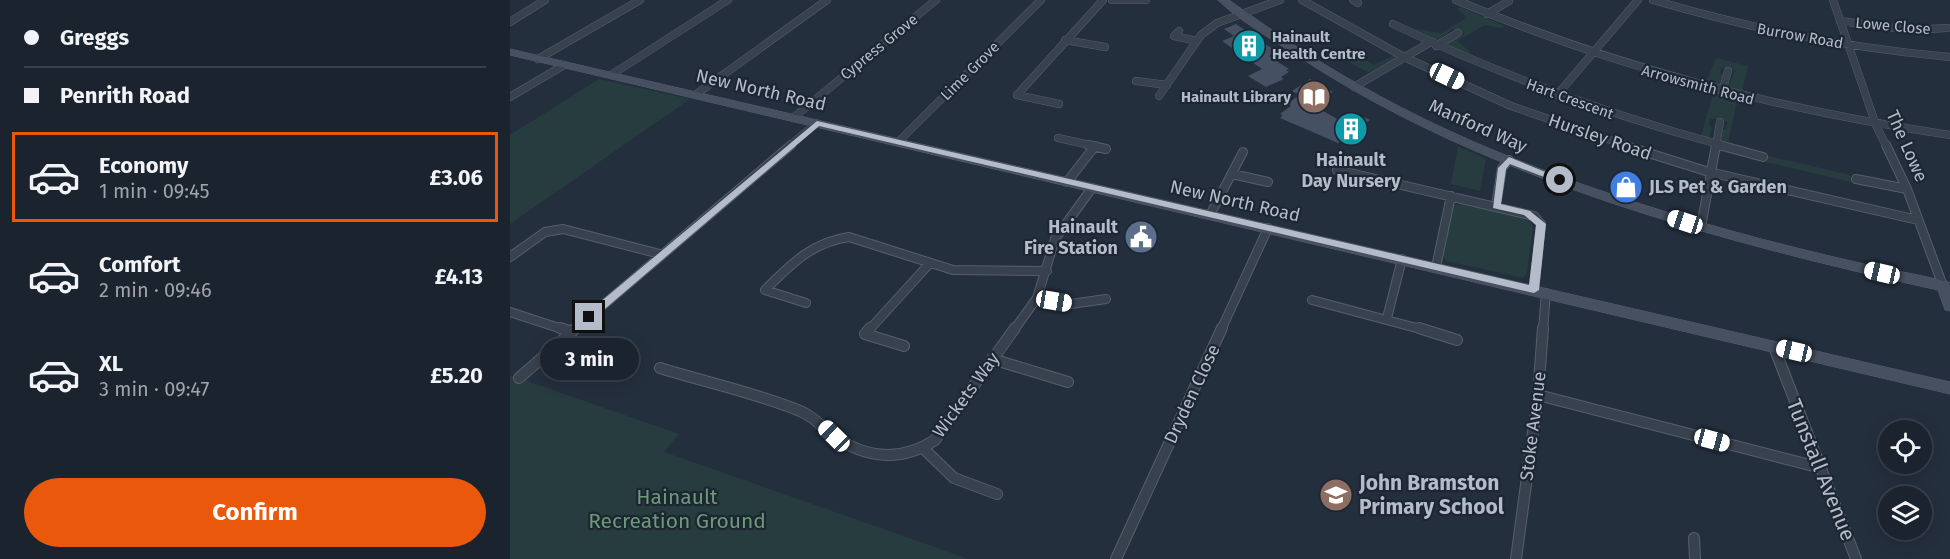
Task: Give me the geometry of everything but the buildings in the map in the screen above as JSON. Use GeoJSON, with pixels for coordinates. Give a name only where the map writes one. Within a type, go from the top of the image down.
{"type":"FeatureCollection","features":[{"type":"Feature","properties":{"kind":"street"},"geometry":{"type":"LineString","coordinates":[[510,22],[545,0]]}},
{"type":"Feature","properties":{"kind":"street"},"geometry":{"type":"LineString","coordinates":[[538,59],[639,0]]}},
{"type":"Feature","properties":{"kind":"street"},"geometry":{"type":"LineString","coordinates":[[611,75],[728,0]]}},
{"type":"Feature","properties":{"kind":"street"},"geometry":{"type":"LineString","coordinates":[[695,95],[826,0]]}},
{"type":"Feature","properties":{"kind":"street","name":"Cypress Grove"},"geometry":{"type":"LineString","coordinates":[[793,118],[936,0]]}},
{"type":"Feature","properties":{"kind":"street","name":"Lime Grove"},"geometry":{"type":"LineString","coordinates":[[898,142],[1041,0]]}},
{"type":"Feature","properties":{"kind":"street"},"geometry":{"type":"LineString","coordinates":[[1059,104],[1017,95],[1103,0]]}},
{"type":"Feature","properties":{"kind":"street"},"geometry":{"type":"LineString","coordinates":[[1112,0],[1146,0]]}},
{"type":"Feature","properties":{"kind":"street","name":"Manford Way"},"geometry":{"type":"LineString","coordinates":[[1223,0],[1279,40],[1354,87],[1509,160],[1577,186],[1701,227],[1847,266],[1946,287]]}},
{"type":"Feature","properties":{"kind":"street"},"geometry":{"type":"LineString","coordinates":[[1159,96],[1197,41],[1216,23],[1280,0]]}},
{"type":"Feature","properties":{"kind":"street","name":"Hursley Road"},"geometry":{"type":"LineString","coordinates":[[1302,0],[1404,57],[1511,106],[1575,130],[1709,172],[1918,220]]}},
{"type":"Feature","properties":{"kind":"street","name":"Arrowsmith Road"},"geometry":{"type":"LineString","coordinates":[[1456,0],[1591,54],[1722,92],[1876,125],[1950,135]]}},
{"type":"Feature","properties":{"kind":"street"},"geometry":{"type":"LineString","coordinates":[[1557,95],[1638,0]]}},
{"type":"Feature","properties":{"kind":"street","name":"Burrow Road"},"geometry":{"type":"LineString","coordinates":[[1653,0],[1756,29],[1848,45],[1950,57]]}},
{"type":"Feature","properties":{"kind":"street","name":"The Lowe"},"geometry":{"type":"LineString","coordinates":[[1833,0],[1876,125],[1907,189],[1946,287],[1950,306]]}},
{"type":"Feature","properties":{"kind":"street"},"geometry":{"type":"LineString","coordinates":[[1487,14],[1509,1]]}},
{"type":"Feature","properties":{"kind":"street","name":"Lowe Close"},"geometry":{"type":"LineString","coordinates":[[1840,21],[1941,31],[1947,28]]}},
{"type":"Feature","properties":{"kind":"street","name":"Hart Crescent"},"geometry":{"type":"LineString","coordinates":[[1393,24],[1432,44],[1557,95],[1763,158]]}},
{"type":"Feature","properties":{"kind":"street"},"geometry":{"type":"LineString","coordinates":[[1179,31],[1174,36],[1197,41]]}},
{"type":"Feature","properties":{"kind":"street"},"geometry":{"type":"LineString","coordinates":[[1354,87],[1404,57],[1458,33]]}},
{"type":"Feature","properties":{"kind":"street"},"geometry":{"type":"LineString","coordinates":[[1065,40],[1104,47]]}},
{"type":"Feature","properties":{"kind":"street","name":"New North Road"},"geometry":{"type":"LineString","coordinates":[[510,52],[1950,388]]}},
{"type":"Feature","properties":{"kind":"street"},"geometry":{"type":"LineString","coordinates":[[510,97],[564,65]]}},
{"type":"Feature","properties":{"kind":"street"},"geometry":{"type":"LineString","coordinates":[[1722,92],[1728,71]]}},
{"type":"Feature","properties":{"kind":"street"},"geometry":{"type":"LineString","coordinates":[[1136,81],[1167,85]]}},
{"type":"Feature","properties":{"kind":"street"},"geometry":{"type":"LineString","coordinates":[[1701,227],[1709,172],[1720,122]]}},
{"type":"Feature","properties":{"kind":"street"},"geometry":{"type":"LineString","coordinates":[[519,378],[660,254],[817,123]]}},
{"type":"Feature","properties":{"kind":"street"},"geometry":{"type":"LineString","coordinates":[[1058,138],[1106,148]]}},
{"type":"Feature","properties":{"kind":"street"},"geometry":{"type":"LineString","coordinates":[[1067,182],[1095,146]]}},
{"type":"Feature","properties":{"kind":"street"},"geometry":{"type":"LineString","coordinates":[[1210,215],[1243,152]]}},
{"type":"Feature","properties":{"kind":"street"},"geometry":{"type":"LineString","coordinates":[[1337,170],[1496,206],[1502,168],[1509,160]]}},
{"type":"Feature","properties":{"kind":"street"},"geometry":{"type":"LineString","coordinates":[[1232,174],[1268,182]]}},
{"type":"Feature","properties":{"kind":"street"},"geometry":{"type":"LineString","coordinates":[[1856,179],[1907,189]]}},
{"type":"Feature","properties":{"kind":"street","name":"Wickets Way"},"geometry":{"type":"LineString","coordinates":[[660,368],[800,411],[818,420],[834,436],[866,453],[894,458],[924,449],[935,440],[1037,298],[1055,239],[1092,188]]}},
{"type":"Feature","properties":{"kind":"street"},"geometry":{"type":"LineString","coordinates":[[1436,267],[1450,196]]}},
{"type":"Feature","properties":{"kind":"street","name":"Stoke Avenue"},"geometry":{"type":"LineString","coordinates":[[1496,206],[1527,213],[1539,220],[1538,395],[1516,559]]}},
{"type":"Feature","properties":{"kind":"street","name":"Dryden Close"},"geometry":{"type":"LineString","coordinates":[[1116,559],[1268,228]]}},
{"type":"Feature","properties":{"kind":"street"},"geometry":{"type":"LineString","coordinates":[[510,257],[545,232],[563,229],[660,254]]}},
{"type":"Feature","properties":{"kind":"street"},"geometry":{"type":"LineString","coordinates":[[806,303],[765,290],[816,244],[836,238],[849,237],[953,270],[1047,271]]}},
{"type":"Feature","properties":{"kind":"street"},"geometry":{"type":"LineString","coordinates":[[1387,318],[1402,259]]}},
{"type":"Feature","properties":{"kind":"street"},"geometry":{"type":"LineString","coordinates":[[904,346],[865,334],[930,263]]}},
{"type":"Feature","properties":{"kind":"street"},"geometry":{"type":"LineString","coordinates":[[1037,298],[1071,304],[1106,299]]}},
{"type":"Feature","properties":{"kind":"street"},"geometry":{"type":"LineString","coordinates":[[1312,300],[1387,318],[1457,340]]}},
{"type":"Feature","properties":{"kind":"street"},"geometry":{"type":"LineString","coordinates":[[510,312],[572,332]]}},
{"type":"Feature","properties":{"kind":"street","name":"Tunstall Avenue"},"geometry":{"type":"LineString","coordinates":[[1774,347],[1856,559]]}},
{"type":"Feature","properties":{"kind":"street"},"geometry":{"type":"LineString","coordinates":[[992,359],[1068,382]]}},
{"type":"Feature","properties":{"kind":"street"},"geometry":{"type":"LineString","coordinates":[[1538,395],[1821,468]]}},
{"type":"Feature","properties":{"kind":"street"},"geometry":{"type":"LineString","coordinates":[[924,449],[954,478],[997,494]]}},
{"type":"Feature","properties":{"kind":"street"},"geometry":{"type":"LineString","coordinates":[[1694,538],[1695,559]]}},
{"type":"Feature","properties":{"kind":"green space"},"geometry":{"type":"Polygon","coordinates":[[[1460,7],[1505,26],[1500,28],[1485,25],[1457,41],[1471,52],[1468,55],[1444,45],[1452,38],[1458,39],[1465,34],[1453,29],[1436,41],[1415,31],[1418,29],[1441,33],[1467,18],[1457,9],[1460,7]]]}},
{"type":"Feature","properties":{"kind":"green space"},"geometry":{"type":"Polygon","coordinates":[[[1346,49],[1374,65],[1396,54],[1397,58],[1369,73],[1336,55],[1346,49]]]}},
{"type":"Feature","properties":{"kind":"green space"},"geometry":{"type":"Polygon","coordinates":[[[1716,58],[1748,66],[1742,92],[1728,88],[1735,70],[1721,67],[1720,72],[1723,76],[1720,86],[1706,82],[1716,58]]]}},
{"type":"Feature","properties":{"kind":"green space"},"geometry":{"type":"Polygon","coordinates":[[[599,79],[690,99],[510,224],[510,135],[599,79]]]}},
{"type":"Feature","properties":{"kind":"green space"},"geometry":{"type":"Polygon","coordinates":[[[1713,94],[1737,100],[1728,144],[1720,141],[1722,130],[1726,129],[1727,122],[1710,118],[1709,124],[1712,128],[1709,139],[1701,136],[1713,94]]]}},
{"type":"Feature","properties":{"kind":"green space"},"geometry":{"type":"Polygon","coordinates":[[[1458,146],[1486,159],[1480,191],[1451,184],[1458,146]]]}},
{"type":"Feature","properties":{"kind":"green space"},"geometry":{"type":"Polygon","coordinates":[[[1765,155],[1850,175],[1851,182],[1765,162],[1765,155]]]}},
{"type":"Feature","properties":{"kind":"green space"},"geometry":{"type":"Polygon","coordinates":[[[1465,203],[1530,220],[1533,227],[1527,273],[1523,278],[1446,261],[1442,253],[1453,206],[1465,203]]]}},
{"type":"Feature","properties":{"kind":"green space","name":"Hainault Recreation Ground"},"geometry":{"type":"Polygon","coordinates":[[[510,375],[679,434],[664,452],[969,559],[510,559],[510,375]]]}},
{"type":"Feature","properties":{"kind":"place","name":"Hainault Health Centre"},"geometry":{"type":"Point","coordinates":[1249,46]}},
{"type":"Feature","properties":{"kind":"place","name":"Hainault Library"},"geometry":{"type":"Point","coordinates":[1314,97]}},
{"type":"Feature","properties":{"kind":"place","name":"Hainault Day Nursery"},"geometry":{"type":"Point","coordinates":[1351,129]}},
{"type":"Feature","properties":{"kind":"place","name":"JLS Pet & Garden"},"geometry":{"type":"Point","coordinates":[1626,187]}},
{"type":"Feature","properties":{"kind":"place","name":"Hainault Fire Station"},"geometry":{"type":"Point","coordinates":[1141,237]}},
{"type":"Feature","properties":{"kind":"place","name":"John Bramston Primary School"},"geometry":{"type":"Point","coordinates":[1336,495]}},
{"type":"Feature","properties":{"kind":"route"},"geometry":{"type":"LineString","coordinates":[[589,317],[660,254],[817,123],[1534,290],[1541,224],[1534,216],[1527,213],[1496,206],[1502,168],[1509,160],[1560,180]]}}]}
